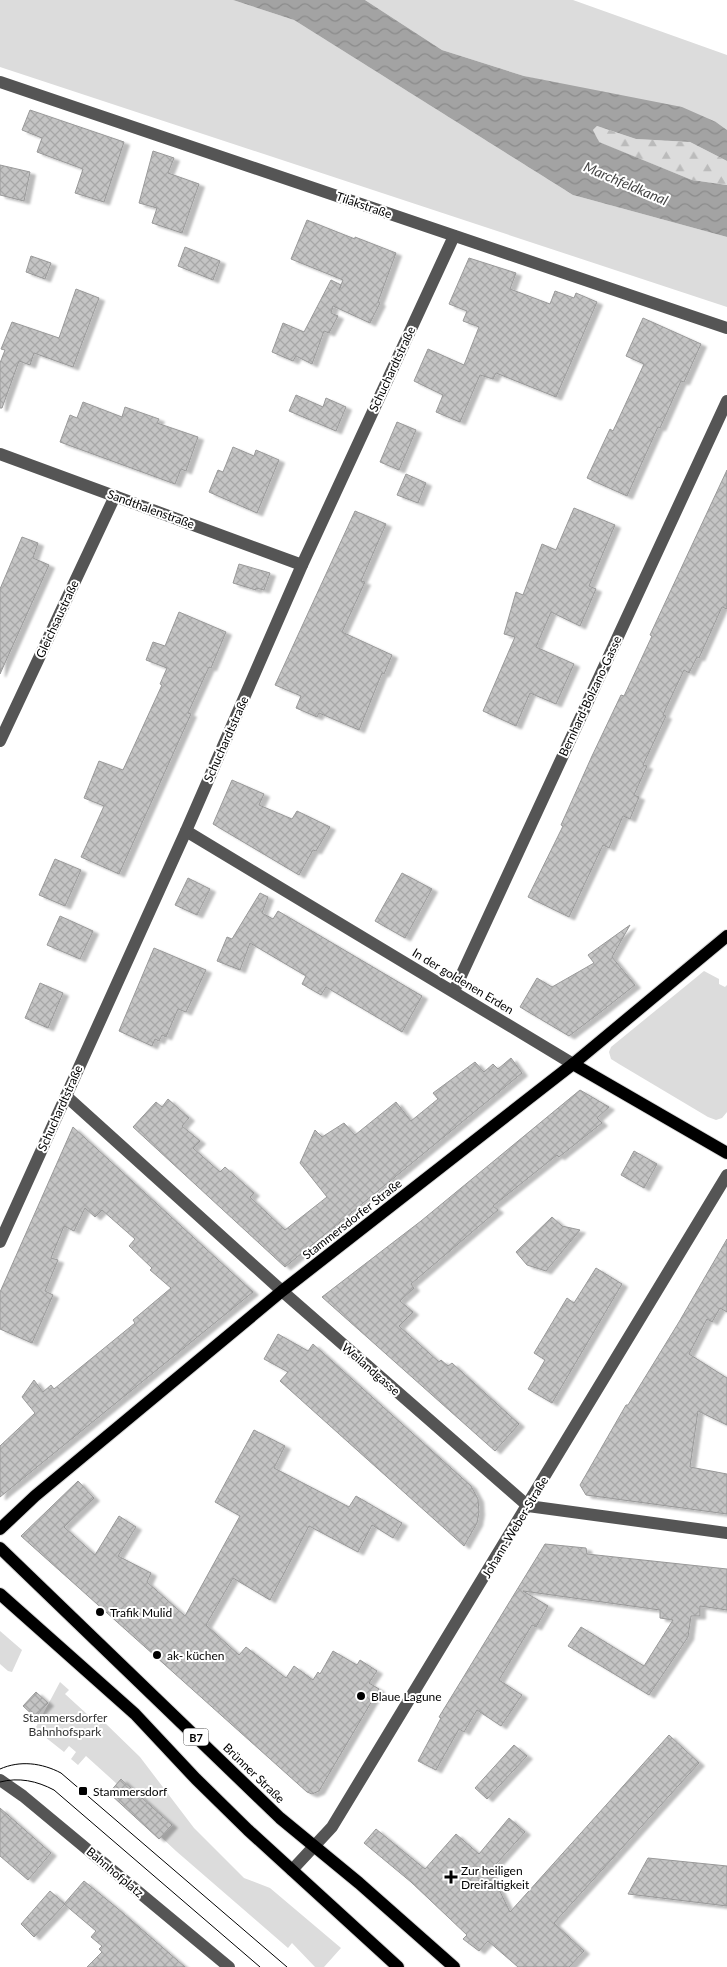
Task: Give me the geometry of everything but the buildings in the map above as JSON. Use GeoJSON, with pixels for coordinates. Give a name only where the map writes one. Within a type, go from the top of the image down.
{"type":"FeatureCollection","features":[{"type":"Feature","properties":{"kind":"main road","name":"Stammersdorfer Straße"},"geometry":{"type":"LineString","coordinates":[[0,1529],[34,1496],[282,1291],[573,1064],[727,936]]}},
{"type":"Feature","properties":{"kind":"main road","name":"In der goldenen Erden"},"geometry":{"type":"LineString","coordinates":[[573,1064],[727,1153]]}},
{"type":"Feature","properties":{"kind":"main road","name":"Brünner Straße"},"geometry":{"type":"LineString","coordinates":[[0,1548],[260,1798],[454,1967]]}},
{"type":"Feature","properties":{"kind":"main road","name":"B7"},"geometry":{"type":"LineString","coordinates":[[0,1594],[135,1714],[196,1779],[398,1967]]}},
{"type":"Feature","properties":{"kind":"street","name":"Tilakstraße"},"geometry":{"type":"LineString","coordinates":[[0,82],[727,328]]}},
{"type":"Feature","properties":{"kind":"street","name":"Schuchardtstraße"},"geometry":{"type":"LineString","coordinates":[[0,1242],[186,831],[302,565],[454,236]]}},
{"type":"Feature","properties":{"kind":"street","name":"Bernhard-Bolzano-Gasse"},"geometry":{"type":"LineString","coordinates":[[454,991],[727,401]]}},
{"type":"Feature","properties":{"kind":"street","name":"Sandthalenstraße"},"geometry":{"type":"LineString","coordinates":[[0,454],[302,565]]}},
{"type":"Feature","properties":{"kind":"street","name":"Gleichsaustraße"},"geometry":{"type":"LineString","coordinates":[[0,741],[115,496]]}},
{"type":"Feature","properties":{"kind":"street","name":"In der goldenen Erden"},"geometry":{"type":"LineString","coordinates":[[186,831],[573,1064]]}},
{"type":"Feature","properties":{"kind":"street","name":"Weilandgasse"},"geometry":{"type":"LineString","coordinates":[[66,1096],[282,1291],[528,1506]]}},
{"type":"Feature","properties":{"kind":"street","name":"Johann-Weber-Straße"},"geometry":{"type":"LineString","coordinates":[[292,1870],[332,1827],[727,1175]]}},
{"type":"Feature","properties":{"kind":"street"},"geometry":{"type":"LineString","coordinates":[[528,1506],[727,1534]]}},
{"type":"Feature","properties":{"kind":"street","name":"Bahnhofplatz"},"geometry":{"type":"LineString","coordinates":[[0,1780],[31,1802],[228,1967]]}},
{"type":"Feature","properties":{"kind":"green space"},"geometry":{"type":"Polygon","coordinates":[[[0,0],[233,0],[294,20],[573,195],[727,237],[727,307],[0,67],[0,0]]]}},
{"type":"Feature","properties":{"kind":"green space"},"geometry":{"type":"Polygon","coordinates":[[[365,0],[573,0],[727,55],[727,130],[716,122],[524,76],[442,50],[365,0]]]}},
{"type":"Feature","properties":{"kind":"green space"},"geometry":{"type":"Polygon","coordinates":[[[597,126],[636,139],[690,142],[727,161],[727,185],[692,180],[598,142],[593,130],[597,126]]]}},
{"type":"Feature","properties":{"kind":"green space"},"geometry":{"type":"Polygon","coordinates":[[[704,971],[719,979],[719,984],[725,987],[727,985],[727,1112],[722,1118],[716,1120],[611,1059],[609,1052],[611,1047],[704,971]]]}},
{"type":"Feature","properties":{"kind":"green space"},"geometry":{"type":"Polygon","coordinates":[[[0,1631],[22,1650],[12,1672],[0,1664],[0,1631]]]}},
{"type":"Feature","properties":{"kind":"green space","name":"Stammersdorfer Bahnhofspark"},"geometry":{"type":"Polygon","coordinates":[[[60,1682],[69,1690],[65,1694],[99,1725],[103,1721],[140,1757],[194,1828],[244,1878],[270,1888],[341,1948],[324,1967],[315,1967],[292,1943],[288,1948],[176,1851],[161,1837],[171,1824],[122,1779],[117,1784],[86,1756],[78,1765],[71,1759],[76,1752],[69,1746],[64,1752],[35,1729],[60,1682]]]}},
{"type":"Feature","properties":{"kind":"water","name":"Marchfeldkanal"},"geometry":{"type":"Polygon","coordinates":[[[233,0],[365,0],[442,50],[524,76],[682,107],[716,122],[727,130],[727,161],[690,142],[636,139],[597,126],[593,130],[599,142],[692,180],[727,185],[727,237],[573,195],[294,20],[233,0]]]}},
{"type":"Feature","properties":{"kind":"tram line"},"geometry":{"type":"LineString","coordinates":[[0,1769],[15,1764],[31,1764],[61,1773],[287,1967]]}},
{"type":"Feature","properties":{"kind":"tram line"},"geometry":{"type":"LineString","coordinates":[[0,1782],[28,1781],[54,1790],[260,1967]]}},
{"type":"Feature","properties":{"kind":"place","name":"Trafik Mulid"},"geometry":{"type":"Point","coordinates":[100,1612]}},
{"type":"Feature","properties":{"kind":"place","name":"ak- küchen"},"geometry":{"type":"Point","coordinates":[157,1655]}},
{"type":"Feature","properties":{"kind":"place","name":"Blaue Lagune"},"geometry":{"type":"Point","coordinates":[361,1696]}},
{"type":"Feature","properties":{"kind":"place","name":"Stammersdorf"},"geometry":{"type":"Point","coordinates":[83,1791]}},
{"type":"Feature","properties":{"kind":"place","name":"Zur heiligen Dreifaltigkeit"},"geometry":{"type":"Point","coordinates":[451,1877]}}]}
